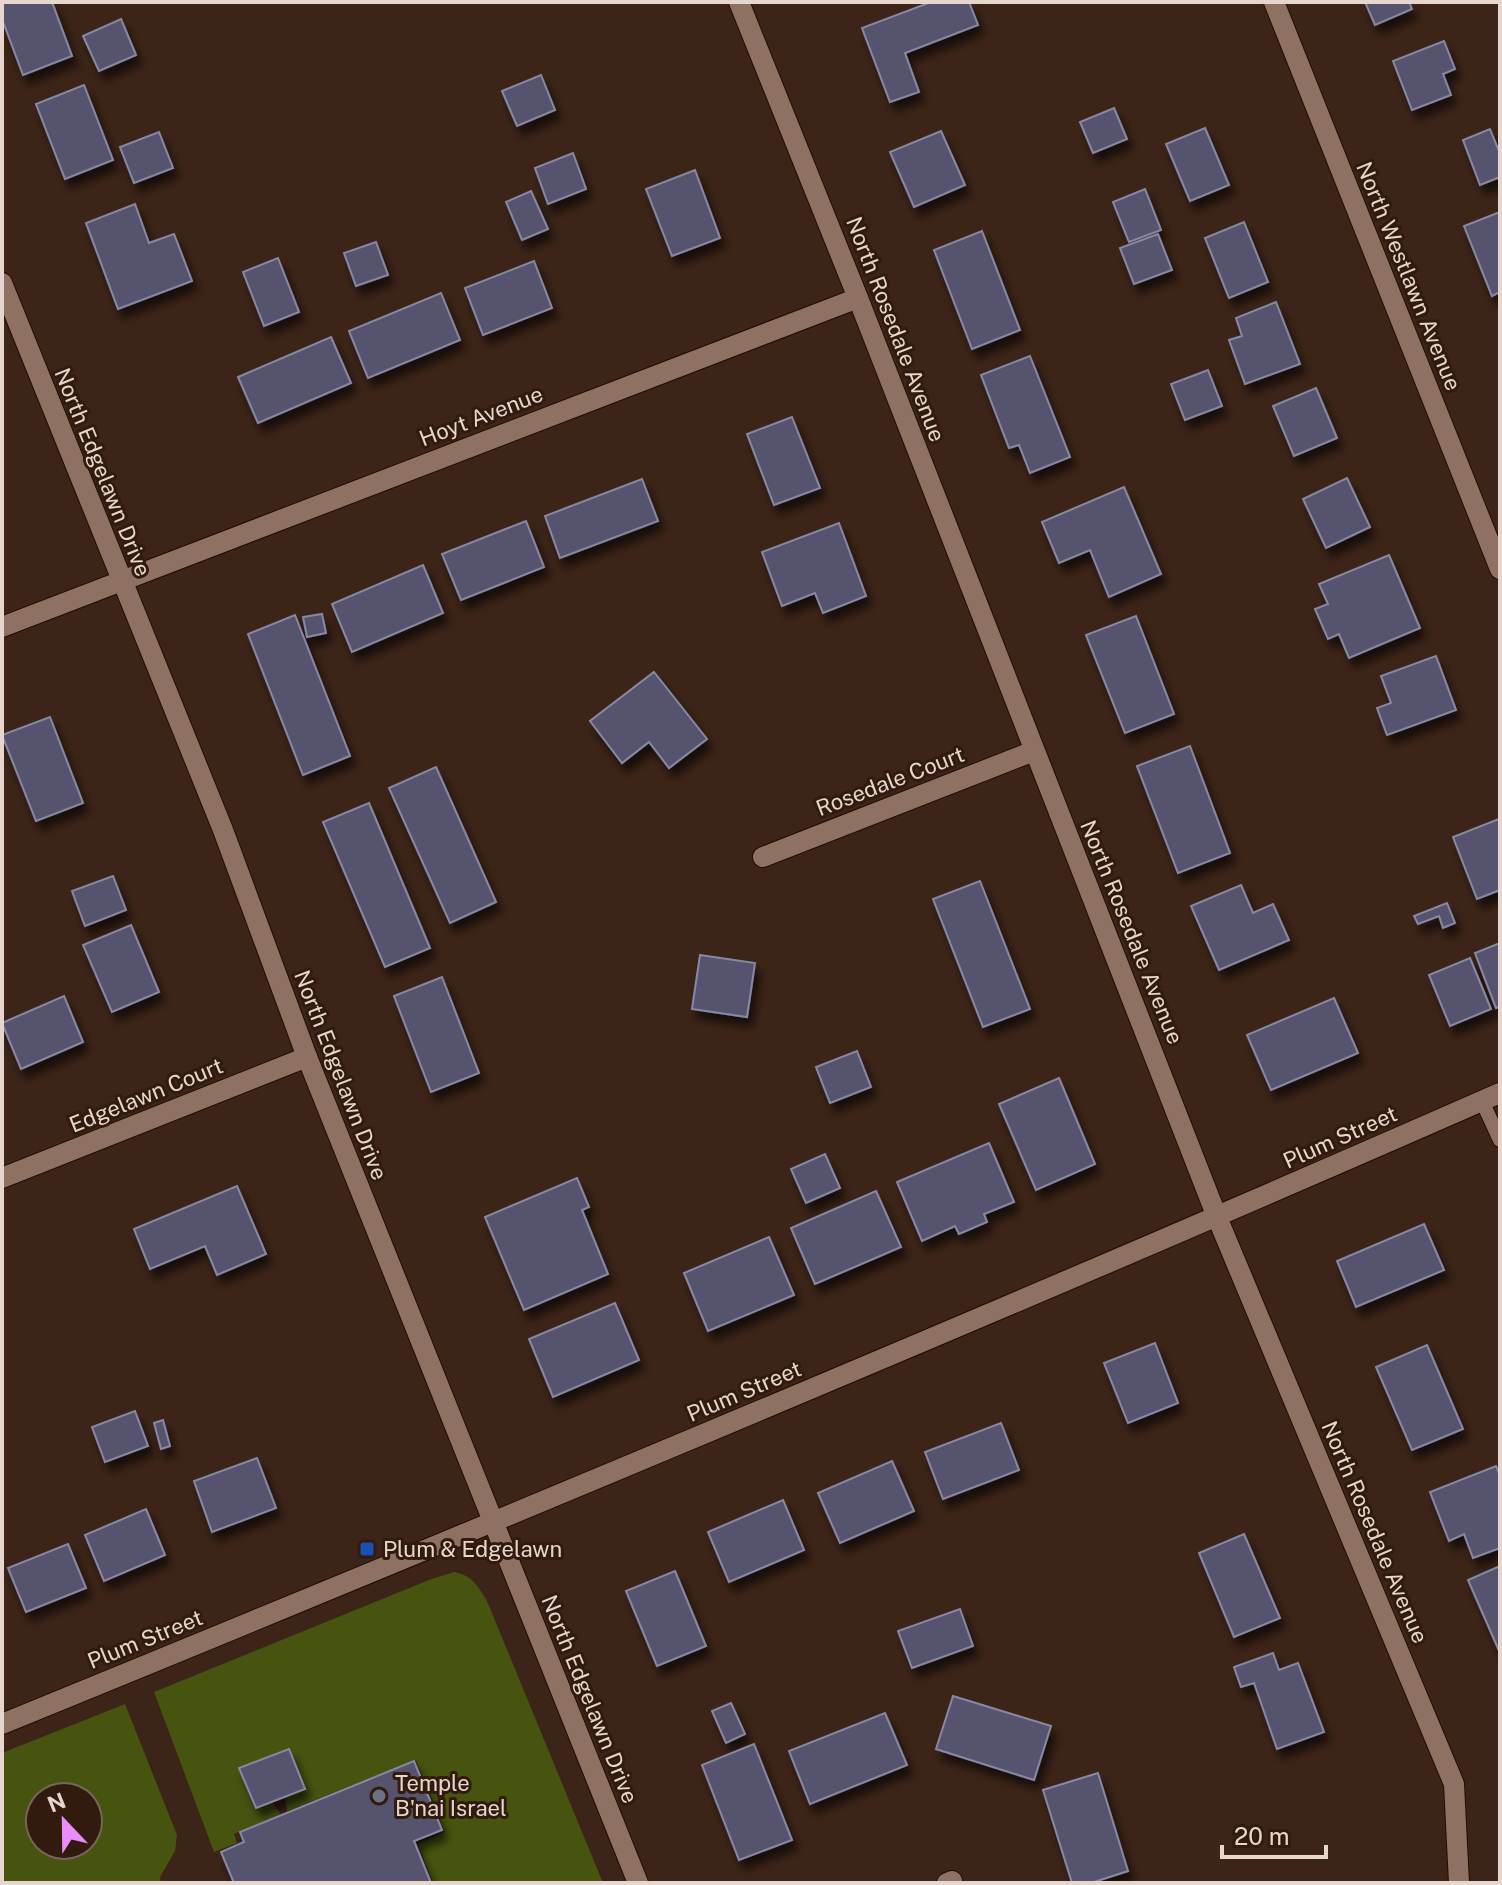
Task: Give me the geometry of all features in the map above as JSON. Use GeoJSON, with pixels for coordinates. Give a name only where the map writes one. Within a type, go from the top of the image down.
{"type":"FeatureCollection","features":[{"type":"Feature","properties":{"kind":"street","name":"North Rosedale Avenue"},"geometry":{"type":"LineString","coordinates":[[739,2],[1217,1217],[1454,1784],[1459,1883]]}},
{"type":"Feature","properties":{"kind":"street","name":"North Westlawn Avenue"},"geometry":{"type":"LineString","coordinates":[[1274,2],[1500,569]]}},
{"type":"Feature","properties":{"kind":"street","name":"North Edgelawn Drive"},"geometry":{"type":"LineString","coordinates":[[2,283],[223,830],[307,1057],[638,1883]]}},
{"type":"Feature","properties":{"kind":"street","name":"Hoyt Avenue"},"geometry":{"type":"LineString","coordinates":[[2,627],[858,298]]}},
{"type":"Feature","properties":{"kind":"street","name":"Rosedale Court"},"geometry":{"type":"LineString","coordinates":[[763,857],[1034,751]]}},
{"type":"Feature","properties":{"kind":"street","name":"Edgelawn Court"},"geometry":{"type":"LineString","coordinates":[[2,1178],[307,1057]]}},
{"type":"Feature","properties":{"kind":"street","name":"Plum Street"},"geometry":{"type":"LineString","coordinates":[[2,1724],[493,1523],[1217,1217],[1491,1097]]}},
{"type":"Feature","properties":{"kind":"lane"},"geometry":{"type":"LineString","coordinates":[[1491,1097],[1500,1140]]}},
{"type":"Feature","properties":{"kind":"green space"},"geometry":{"type":"Polygon","coordinates":[[[454,1572],[470,1579],[487,1601],[603,1883],[433,1883],[418,1844],[445,1832],[416,1760],[287,1811],[285,1798],[306,1790],[289,1748],[239,1769],[255,1810],[273,1803],[281,1814],[234,1834],[237,1843],[214,1852],[154,1692],[454,1572]]]}},
{"type":"Feature","properties":{"kind":"green space"},"geometry":{"type":"Polygon","coordinates":[[[125,1704],[177,1835],[175,1851],[160,1877],[161,1883],[2,1883],[2,1753],[125,1704]]]}},
{"type":"Feature","properties":{"kind":"building"},"geometry":{"type":"Polygon","coordinates":[[[2,2],[52,2],[72,56],[23,75],[2,19],[2,2]]]}},
{"type":"Feature","properties":{"kind":"building"},"geometry":{"type":"Polygon","coordinates":[[[931,2],[969,2],[978,25],[905,53],[919,92],[890,102],[862,28],[931,2]]]}},
{"type":"Feature","properties":{"kind":"building"},"geometry":{"type":"Polygon","coordinates":[[[1365,2],[1409,2],[1412,9],[1375,25],[1365,2]]]}},
{"type":"Feature","properties":{"kind":"building"},"geometry":{"type":"Polygon","coordinates":[[[121,19],[136,55],[99,71],[83,36],[121,19]]]}},
{"type":"Feature","properties":{"kind":"building"},"geometry":{"type":"Polygon","coordinates":[[[1444,41],[1455,69],[1443,74],[1451,95],[1412,110],[1393,61],[1444,41]]]}},
{"type":"Feature","properties":{"kind":"building"},"geometry":{"type":"Polygon","coordinates":[[[541,75],[555,110],[517,126],[502,91],[541,75]]]}},
{"type":"Feature","properties":{"kind":"building"},"geometry":{"type":"Polygon","coordinates":[[[84,85],[113,160],[65,179],[36,104],[84,85]]]}},
{"type":"Feature","properties":{"kind":"building"},"geometry":{"type":"Polygon","coordinates":[[[1114,108],[1127,139],[1093,153],[1080,122],[1114,108]]]}},
{"type":"Feature","properties":{"kind":"building"},"geometry":{"type":"Polygon","coordinates":[[[1205,128],[1229,185],[1190,201],[1166,144],[1205,128]]]}},
{"type":"Feature","properties":{"kind":"building"},"geometry":{"type":"Polygon","coordinates":[[[1490,129],[1500,154],[1500,177],[1480,185],[1463,140],[1490,129]]]}},
{"type":"Feature","properties":{"kind":"building"},"geometry":{"type":"Polygon","coordinates":[[[941,131],[965,185],[914,207],[890,152],[941,131]]]}},
{"type":"Feature","properties":{"kind":"building"},"geometry":{"type":"Polygon","coordinates":[[[159,132],[173,168],[134,183],[120,147],[159,132]]]}},
{"type":"Feature","properties":{"kind":"building"},"geometry":{"type":"Polygon","coordinates":[[[573,153],[586,189],[548,204],[535,168],[573,153]]]}},
{"type":"Feature","properties":{"kind":"building"},"geometry":{"type":"Polygon","coordinates":[[[695,170],[720,238],[672,256],[646,189],[695,170]]]}},
{"type":"Feature","properties":{"kind":"building"},"geometry":{"type":"Polygon","coordinates":[[[1145,189],[1161,230],[1129,242],[1113,202],[1145,189]]]}},
{"type":"Feature","properties":{"kind":"building"},"geometry":{"type":"Polygon","coordinates":[[[531,191],[548,229],[522,240],[506,202],[531,191]]]}},
{"type":"Feature","properties":{"kind":"building"},"geometry":{"type":"Polygon","coordinates":[[[135,204],[149,243],[174,234],[192,281],[118,309],[86,223],[135,204]]]}},
{"type":"Feature","properties":{"kind":"building"},"geometry":{"type":"Polygon","coordinates":[[[1500,212],[1500,292],[1492,296],[1464,226],[1500,212]]]}},
{"type":"Feature","properties":{"kind":"building"},"geometry":{"type":"Polygon","coordinates":[[[1244,222],[1268,282],[1229,298],[1205,238],[1244,222]]]}},
{"type":"Feature","properties":{"kind":"building"},"geometry":{"type":"Polygon","coordinates":[[[982,231],[1020,330],[972,349],[934,250],[982,231]]]}},
{"type":"Feature","properties":{"kind":"building"},"geometry":{"type":"Polygon","coordinates":[[[1158,234],[1172,270],[1134,284],[1120,248],[1158,234]]]}},
{"type":"Feature","properties":{"kind":"building"},"geometry":{"type":"Polygon","coordinates":[[[376,242],[388,275],[356,286],[344,253],[376,242]]]}},
{"type":"Feature","properties":{"kind":"building"},"geometry":{"type":"Polygon","coordinates":[[[278,258],[299,312],[264,326],[243,272],[278,258]]]}},
{"type":"Feature","properties":{"kind":"building"},"geometry":{"type":"Polygon","coordinates":[[[534,261],[552,308],[483,335],[465,288],[534,261]]]}},
{"type":"Feature","properties":{"kind":"building"},"geometry":{"type":"Polygon","coordinates":[[[441,293],[460,340],[368,378],[349,331],[441,293]]]}},
{"type":"Feature","properties":{"kind":"building"},"geometry":{"type":"Polygon","coordinates":[[[1276,302],[1300,364],[1245,384],[1229,340],[1242,336],[1236,318],[1276,302]]]}},
{"type":"Feature","properties":{"kind":"building"},"geometry":{"type":"Polygon","coordinates":[[[331,337],[351,383],[258,423],[238,377],[331,337]]]}},
{"type":"Feature","properties":{"kind":"building"},"geometry":{"type":"Polygon","coordinates":[[[1030,356],[1070,457],[1030,473],[1019,445],[1009,448],[981,375],[1030,356]]]}},
{"type":"Feature","properties":{"kind":"building"},"geometry":{"type":"Polygon","coordinates":[[[1208,370],[1222,406],[1185,420],[1171,384],[1208,370]]]}},
{"type":"Feature","properties":{"kind":"building"},"geometry":{"type":"Polygon","coordinates":[[[1316,388],[1337,438],[1294,456],[1273,406],[1316,388]]]}},
{"type":"Feature","properties":{"kind":"building"},"geometry":{"type":"Polygon","coordinates":[[[792,417],[820,488],[774,505],[747,434],[792,417]]]}},
{"type":"Feature","properties":{"kind":"building"},"geometry":{"type":"Polygon","coordinates":[[[1347,478],[1370,527],[1326,548],[1303,499],[1347,478]]]}},
{"type":"Feature","properties":{"kind":"building"},"geometry":{"type":"Polygon","coordinates":[[[642,479],[658,521],[560,558],[545,516],[642,479]]]}},
{"type":"Feature","properties":{"kind":"building"},"geometry":{"type":"Polygon","coordinates":[[[1124,487],[1161,574],[1109,597],[1090,550],[1059,563],[1042,522],[1124,487]]]}},
{"type":"Feature","properties":{"kind":"building"},"geometry":{"type":"Polygon","coordinates":[[[526,521],[544,567],[461,600],[442,554],[526,521]]]}},
{"type":"Feature","properties":{"kind":"building"},"geometry":{"type":"Polygon","coordinates":[[[839,523],[866,596],[823,613],[815,593],[782,606],[762,552],[839,523]]]}},
{"type":"Feature","properties":{"kind":"building"},"geometry":{"type":"Polygon","coordinates":[[[1389,555],[1420,628],[1349,658],[1339,634],[1328,639],[1315,609],[1328,604],[1319,584],[1389,555]]]}},
{"type":"Feature","properties":{"kind":"building"},"geometry":{"type":"Polygon","coordinates":[[[423,565],[443,613],[352,652],[332,604],[423,565]]]}},
{"type":"Feature","properties":{"kind":"building"},"geometry":{"type":"Polygon","coordinates":[[[322,614],[326,633],[307,637],[303,617],[322,614]]]}},
{"type":"Feature","properties":{"kind":"building"},"geometry":{"type":"Polygon","coordinates":[[[295,615],[350,756],[303,775],[248,634],[295,615]]]}},
{"type":"Feature","properties":{"kind":"building"},"geometry":{"type":"Polygon","coordinates":[[[1136,616],[1174,714],[1125,733],[1086,635],[1136,616]]]}},
{"type":"Feature","properties":{"kind":"building"},"geometry":{"type":"Polygon","coordinates":[[[1436,656],[1456,710],[1387,735],[1377,708],[1391,703],[1381,676],[1436,656]]]}},
{"type":"Feature","properties":{"kind":"building"},"geometry":{"type":"Polygon","coordinates":[[[654,672],[707,739],[669,768],[649,742],[622,763],[590,721],[654,672]]]}},
{"type":"Feature","properties":{"kind":"building"},"geometry":{"type":"Polygon","coordinates":[[[50,717],[83,803],[36,821],[2,735],[50,717]]]}},
{"type":"Feature","properties":{"kind":"building"},"geometry":{"type":"Polygon","coordinates":[[[1190,746],[1230,853],[1178,873],[1137,766],[1190,746]]]}},
{"type":"Feature","properties":{"kind":"building"},"geometry":{"type":"Polygon","coordinates":[[[436,767],[496,902],[450,923],[389,788],[436,767]]]}},
{"type":"Feature","properties":{"kind":"building"},"geometry":{"type":"Polygon","coordinates":[[[369,803],[430,948],[385,967],[323,822],[369,803]]]}},
{"type":"Feature","properties":{"kind":"building"},"geometry":{"type":"Polygon","coordinates":[[[1499,819],[1500,890],[1477,899],[1453,837],[1499,819]]]}},
{"type":"Feature","properties":{"kind":"building"},"geometry":{"type":"Polygon","coordinates":[[[113,876],[126,910],[85,926],[72,891],[113,876]]]}},
{"type":"Feature","properties":{"kind":"building"},"geometry":{"type":"Polygon","coordinates":[[[980,881],[1030,1009],[983,1027],[933,899],[980,881]]]}},
{"type":"Feature","properties":{"kind":"building"},"geometry":{"type":"Polygon","coordinates":[[[1241,885],[1253,913],[1273,904],[1289,940],[1219,970],[1191,906],[1241,885]]]}},
{"type":"Feature","properties":{"kind":"building"},"geometry":{"type":"Polygon","coordinates":[[[1447,903],[1455,923],[1443,928],[1439,916],[1418,924],[1414,916],[1447,903]]]}},
{"type":"Feature","properties":{"kind":"building"},"geometry":{"type":"Polygon","coordinates":[[[131,925],[159,992],[112,1012],[83,945],[131,925]]]}},
{"type":"Feature","properties":{"kind":"building"},"geometry":{"type":"Polygon","coordinates":[[[1500,943],[1500,1006],[1496,1008],[1475,953],[1500,943]]]}},
{"type":"Feature","properties":{"kind":"building"},"geometry":{"type":"Polygon","coordinates":[[[700,955],[755,963],[747,1017],[692,1009],[700,955]]]}},
{"type":"Feature","properties":{"kind":"building"},"geometry":{"type":"Polygon","coordinates":[[[1470,958],[1491,1009],[1450,1026],[1429,975],[1470,958]]]}},
{"type":"Feature","properties":{"kind":"building"},"geometry":{"type":"Polygon","coordinates":[[[442,977],[479,1073],[431,1092],[394,996],[442,977]]]}},
{"type":"Feature","properties":{"kind":"building"},"geometry":{"type":"Polygon","coordinates":[[[64,996],[83,1042],[21,1069],[2,1023],[64,996]]]}},
{"type":"Feature","properties":{"kind":"building"},"geometry":{"type":"Polygon","coordinates":[[[1334,998],[1358,1053],[1271,1090],[1247,1035],[1334,998]]]}},
{"type":"Feature","properties":{"kind":"building"},"geometry":{"type":"Polygon","coordinates":[[[857,1051],[871,1087],[830,1103],[816,1067],[857,1051]]]}},
{"type":"Feature","properties":{"kind":"building"},"geometry":{"type":"Polygon","coordinates":[[[1059,1078],[1095,1164],[1036,1190],[999,1104],[1059,1078]]]}},
{"type":"Feature","properties":{"kind":"building"},"geometry":{"type":"Polygon","coordinates":[[[989,1143],[1014,1202],[984,1214],[987,1222],[959,1234],[955,1226],[922,1241],[897,1182],[989,1143]]]}},
{"type":"Feature","properties":{"kind":"building"},"geometry":{"type":"Polygon","coordinates":[[[825,1154],[840,1188],[806,1203],[791,1169],[825,1154]]]}},
{"type":"Feature","properties":{"kind":"building"},"geometry":{"type":"Polygon","coordinates":[[[577,1178],[589,1207],[582,1210],[608,1274],[524,1310],[485,1217],[577,1178]]]}},
{"type":"Feature","properties":{"kind":"building"},"geometry":{"type":"Polygon","coordinates":[[[237,1186],[266,1254],[217,1275],[205,1246],[150,1269],[134,1229],[237,1186]]]}},
{"type":"Feature","properties":{"kind":"building"},"geometry":{"type":"Polygon","coordinates":[[[876,1191],[901,1247],[815,1284],[791,1228],[876,1191]]]}},
{"type":"Feature","properties":{"kind":"building"},"geometry":{"type":"Polygon","coordinates":[[[1424,1224],[1444,1270],[1356,1307],[1337,1261],[1424,1224]]]}},
{"type":"Feature","properties":{"kind":"building"},"geometry":{"type":"Polygon","coordinates":[[[769,1237],[794,1295],[708,1331],[684,1273],[769,1237]]]}},
{"type":"Feature","properties":{"kind":"building"},"geometry":{"type":"Polygon","coordinates":[[[615,1303],[639,1360],[553,1397],[529,1339],[615,1303]]]}},
{"type":"Feature","properties":{"kind":"building"},"geometry":{"type":"Polygon","coordinates":[[[1155,1343],[1178,1403],[1128,1423],[1104,1363],[1155,1343]]]}},
{"type":"Feature","properties":{"kind":"building"},"geometry":{"type":"Polygon","coordinates":[[[1427,1345],[1463,1429],[1412,1450],[1376,1367],[1427,1345]]]}},
{"type":"Feature","properties":{"kind":"building"},"geometry":{"type":"Polygon","coordinates":[[[135,1411],[148,1446],[105,1462],[92,1427],[135,1411]]]}},
{"type":"Feature","properties":{"kind":"building"},"geometry":{"type":"Polygon","coordinates":[[[163,1420],[170,1446],[161,1449],[154,1423],[163,1420]]]}},
{"type":"Feature","properties":{"kind":"building"},"geometry":{"type":"Polygon","coordinates":[[[1001,1423],[1019,1470],[943,1499],[925,1452],[1001,1423]]]}},
{"type":"Feature","properties":{"kind":"building"},"geometry":{"type":"Polygon","coordinates":[[[257,1458],[276,1508],[212,1532],[194,1481],[257,1458]]]}},
{"type":"Feature","properties":{"kind":"building"},"geometry":{"type":"Polygon","coordinates":[[[892,1461],[914,1511],[840,1543],[818,1493],[892,1461]]]}},
{"type":"Feature","properties":{"kind":"building"},"geometry":{"type":"Polygon","coordinates":[[[1496,1466],[1500,1476],[1500,1548],[1473,1558],[1464,1534],[1449,1541],[1430,1492],[1496,1466]]]}},
{"type":"Feature","properties":{"kind":"building"},"geometry":{"type":"Polygon","coordinates":[[[783,1500],[804,1550],[729,1582],[708,1532],[783,1500]]]}},
{"type":"Feature","properties":{"kind":"building"},"geometry":{"type":"Polygon","coordinates":[[[146,1509],[165,1555],[104,1581],[85,1535],[146,1509]]]}},
{"type":"Feature","properties":{"kind":"building"},"geometry":{"type":"Polygon","coordinates":[[[1244,1534],[1280,1618],[1234,1637],[1199,1553],[1244,1534]]]}},
{"type":"Feature","properties":{"kind":"building"},"geometry":{"type":"Polygon","coordinates":[[[68,1544],[86,1588],[26,1612],[8,1568],[68,1544]]]}},
{"type":"Feature","properties":{"kind":"building"},"geometry":{"type":"Polygon","coordinates":[[[1500,1566],[1500,1653],[1468,1580],[1500,1566]]]}},
{"type":"Feature","properties":{"kind":"building"},"geometry":{"type":"Polygon","coordinates":[[[675,1571],[706,1646],[657,1666],[626,1591],[675,1571]]]}},
{"type":"Feature","properties":{"kind":"building"},"geometry":{"type":"Polygon","coordinates":[[[960,1609],[973,1646],[912,1668],[898,1631],[960,1609]]]}},
{"type":"Feature","properties":{"kind":"building"},"geometry":{"type":"Polygon","coordinates":[[[1273,1653],[1279,1670],[1298,1663],[1324,1732],[1277,1749],[1254,1683],[1241,1687],[1234,1667],[1273,1653]]]}},
{"type":"Feature","properties":{"kind":"building"},"geometry":{"type":"Polygon","coordinates":[[[953,1696],[1051,1726],[1034,1780],[936,1749],[953,1696]]]}},
{"type":"Feature","properties":{"kind":"building"},"geometry":{"type":"Polygon","coordinates":[[[731,1703],[745,1734],[726,1743],[712,1711],[731,1703]]]}},
{"type":"Feature","properties":{"kind":"building"},"geometry":{"type":"Polygon","coordinates":[[[885,1713],[907,1765],[810,1804],[789,1751],[885,1713]]]}},
{"type":"Feature","properties":{"kind":"building"},"geometry":{"type":"Polygon","coordinates":[[[754,1744],[792,1840],[739,1860],[702,1765],[754,1744]]]}},
{"type":"Feature","properties":{"kind":"building"},"geometry":{"type":"Polygon","coordinates":[[[289,1749],[305,1789],[256,1808],[239,1768],[289,1749]]]}},
{"type":"Feature","properties":{"kind":"building","name":"Temple B'nai Israel"},"geometry":{"type":"Polygon","coordinates":[[[414,1761],[442,1830],[414,1841],[431,1883],[234,1883],[221,1852],[244,1842],[240,1832],[414,1761]]]}},
{"type":"Feature","properties":{"kind":"building"},"geometry":{"type":"Polygon","coordinates":[[[1098,1773],[1128,1871],[1091,1883],[1072,1883],[1043,1790],[1098,1773]]]}},
{"type":"Feature","properties":{"kind":"place","name":"Plum & Edgelawn"},"geometry":{"type":"Point","coordinates":[367,1549]}},
{"type":"Feature","properties":{"kind":"place","name":"Temple B'nai Israel"},"geometry":{"type":"Point","coordinates":[379,1796]}}]}
